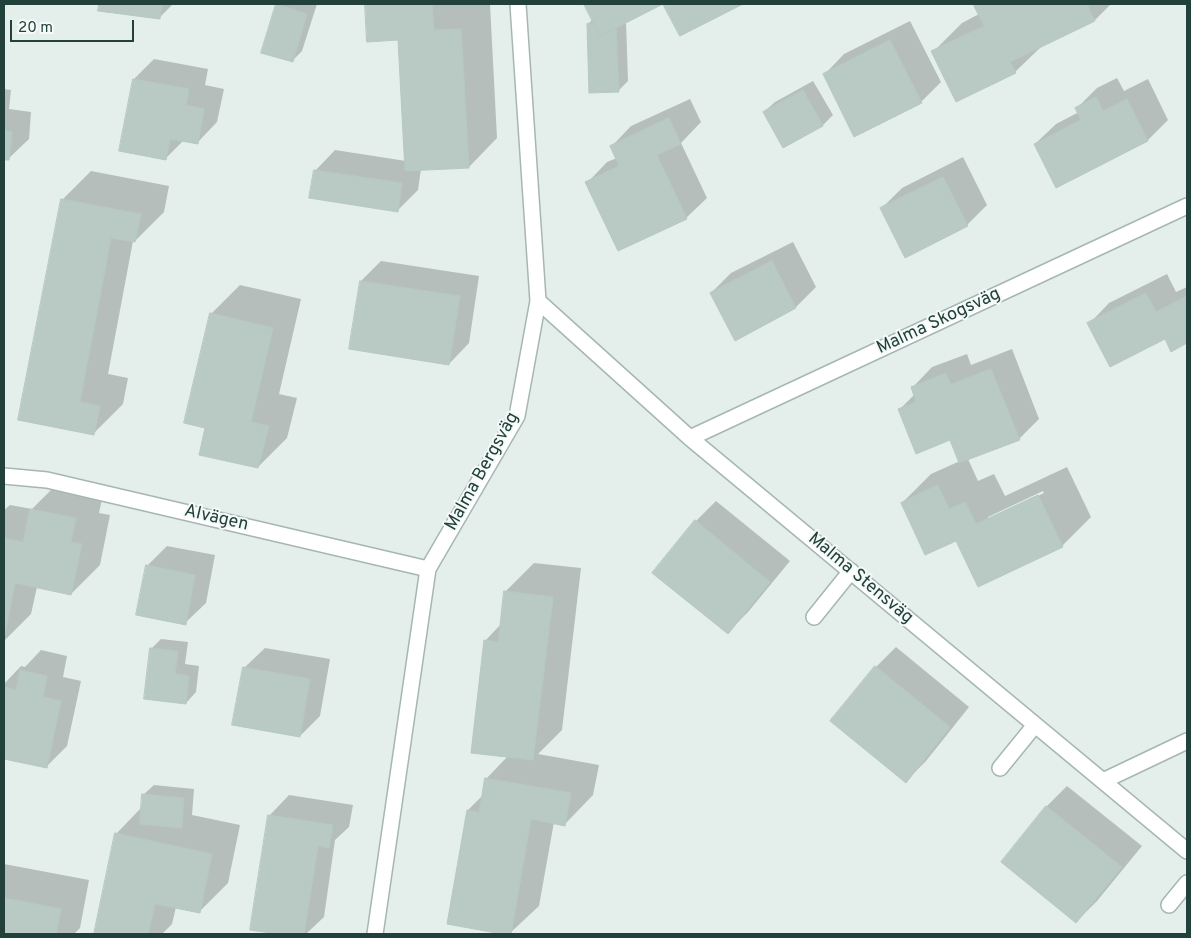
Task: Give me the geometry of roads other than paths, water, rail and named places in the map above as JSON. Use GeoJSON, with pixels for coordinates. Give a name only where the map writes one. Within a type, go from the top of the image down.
{"type":"FeatureCollection","features":[{"type":"Feature","properties":{"kind":"street","name":"Malma Bergsväg"},"geometry":{"type":"LineString","coordinates":[[375,934],[428,568],[517,416],[538,301],[518,4]]}},
{"type":"Feature","properties":{"kind":"street","name":"Malma Skogsväg"},"geometry":{"type":"LineString","coordinates":[[690,438],[1187,206]]}},
{"type":"Feature","properties":{"kind":"street","name":"Malma Stensväg"},"geometry":{"type":"LineString","coordinates":[[538,301],[690,438],[1187,851]]}},
{"type":"Feature","properties":{"kind":"street","name":"Alvägen"},"geometry":{"type":"LineString","coordinates":[[4,476],[47,480],[428,568]]}},
{"type":"Feature","properties":{"kind":"street"},"geometry":{"type":"LineString","coordinates":[[814,617],[851,572]]}},
{"type":"Feature","properties":{"kind":"street"},"geometry":{"type":"LineString","coordinates":[[1000,768],[1035,725]]}},
{"type":"Feature","properties":{"kind":"street"},"geometry":{"type":"LineString","coordinates":[[1103,781],[1187,741]]}},
{"type":"Feature","properties":{"kind":"street"},"geometry":{"type":"LineString","coordinates":[[1169,905],[1187,883]]}}]}
